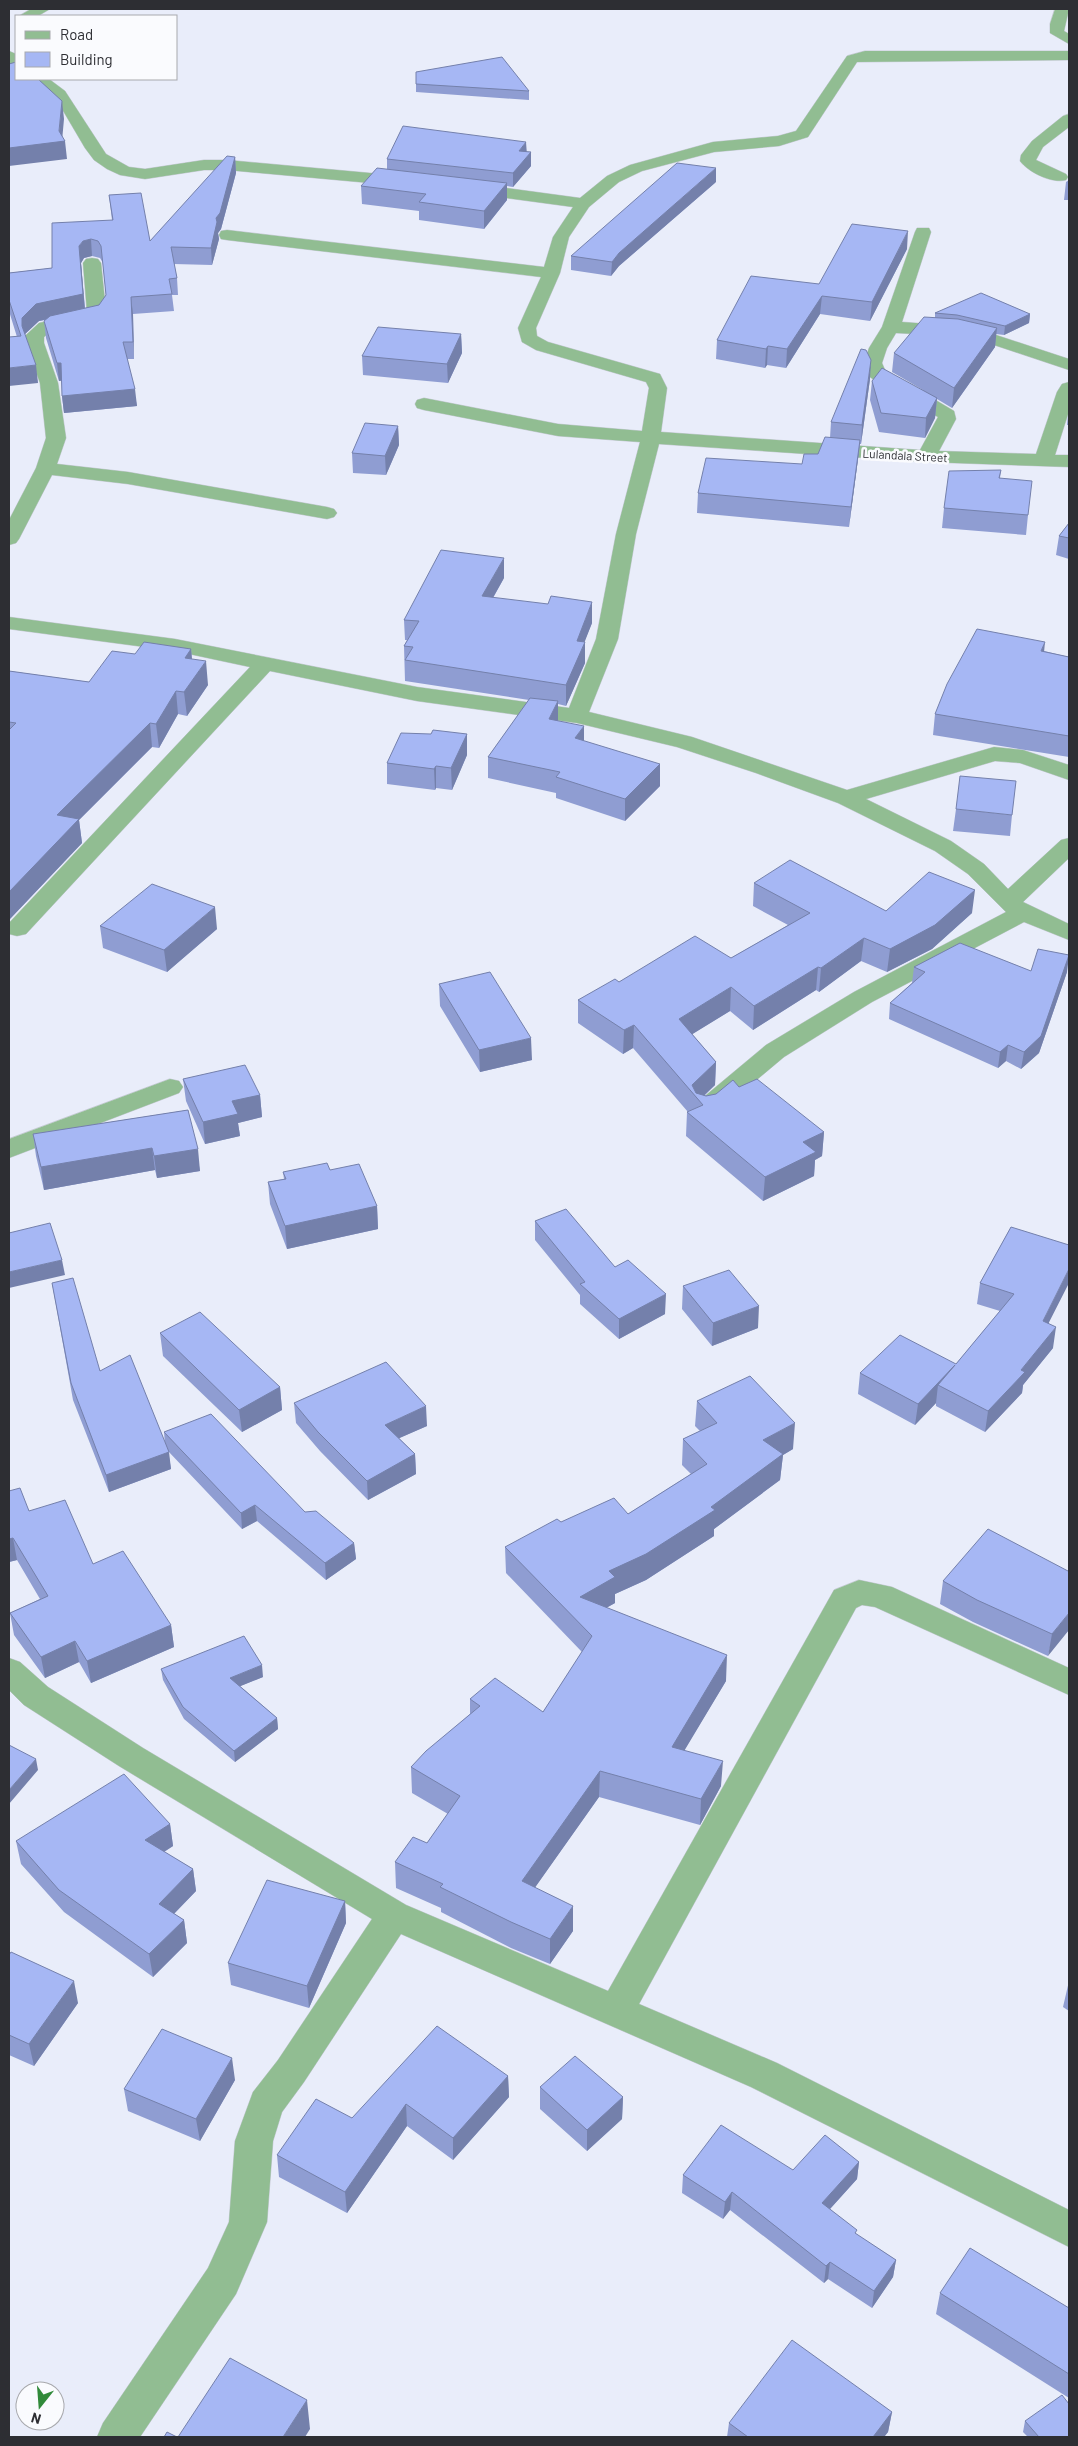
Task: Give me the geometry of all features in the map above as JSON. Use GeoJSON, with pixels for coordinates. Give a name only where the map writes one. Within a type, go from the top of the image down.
{"type":"FeatureCollection","features":[{"type":"Feature","properties":{"kind":"street"},"geometry":{"type":"LineString","coordinates":[[28,15],[43,9]]}},
{"type":"Feature","properties":{"kind":"street"},"geometry":{"type":"LineString","coordinates":[[1062,9],[1057,24],[1057,33],[1069,40]]}},
{"type":"Feature","properties":{"kind":"street"},"geometry":{"type":"LineString","coordinates":[[577,716],[607,639],[626,534],[651,436],[658,388],[653,378],[542,346],[528,338],[527,328],[551,273],[562,237],[584,204],[612,179],[643,166],[713,147],[779,141],[802,134],[852,59],[865,56],[1069,56]]}},
{"type":"Feature","properties":{"kind":"street"},"geometry":{"type":"LineString","coordinates":[[41,80],[60,94],[100,157],[126,172],[145,174],[204,164],[415,182]]}},
{"type":"Feature","properties":{"kind":"street"},"geometry":{"type":"LineString","coordinates":[[1060,177],[1034,166],[1028,161],[1027,154],[1069,119]]}},
{"type":"Feature","properties":{"kind":"street"},"geometry":{"type":"LineString","coordinates":[[453,186],[553,198],[584,204]]}},
{"type":"Feature","properties":{"kind":"street"},"geometry":{"type":"LineString","coordinates":[[923,232],[891,327],[878,348],[873,363],[877,373],[947,415],[947,419],[926,456]]}},
{"type":"Feature","properties":{"kind":"street"},"geometry":{"type":"LineString","coordinates":[[226,235],[551,273]]}},
{"type":"Feature","properties":{"kind":"street"},"geometry":{"type":"LineString","coordinates":[[9,539],[46,468],[56,438],[48,383],[35,343],[35,334],[45,326],[94,316],[97,311],[92,263]]}},
{"type":"Feature","properties":{"kind":"street"},"geometry":{"type":"LineString","coordinates":[[891,327],[956,331],[993,339],[1069,365]]}},
{"type":"Feature","properties":{"kind":"street"},"geometry":{"type":"LineString","coordinates":[[1043,461],[1069,388]]}},
{"type":"Feature","properties":{"kind":"street","name":"Lulandala Street"},"geometry":{"type":"LineString","coordinates":[[424,404],[558,430],[926,456],[1043,461],[1069,460]]}},
{"type":"Feature","properties":{"kind":"street"},"geometry":{"type":"LineString","coordinates":[[46,468],[128,478],[327,513]]}},
{"type":"Feature","properties":{"kind":"street"},"geometry":{"type":"LineString","coordinates":[[9,623],[175,646],[417,694],[577,716],[684,742],[764,768],[846,798],[943,846],[976,870],[1015,908],[1069,933]]}},
{"type":"Feature","properties":{"kind":"street"},"geometry":{"type":"LineString","coordinates":[[17,929],[264,664]]}},
{"type":"Feature","properties":{"kind":"street"},"geometry":{"type":"LineString","coordinates":[[846,798],[994,754],[1010,753],[1022,755],[1069,773]]}},
{"type":"Feature","properties":{"kind":"street"},"geometry":{"type":"LineString","coordinates":[[705,1110],[783,1046],[1015,908],[1069,845]]}},
{"type":"Feature","properties":{"kind":"street"},"geometry":{"type":"LineString","coordinates":[[9,1149],[170,1087]]}},
{"type":"Feature","properties":{"kind":"street"},"geometry":{"type":"LineString","coordinates":[[616,2012],[845,1599],[859,1592],[881,1596],[1069,1682]]}},
{"type":"Feature","properties":{"kind":"street"},"geometry":{"type":"LineString","coordinates":[[10,1673],[36,1696],[131,1757],[394,1915],[764,2075],[1069,2229]]}},
{"type":"Feature","properties":{"kind":"street"},"geometry":{"type":"LineString","coordinates":[[118,2437],[222,2281],[248,2222],[254,2141],[266,2104],[291,2071],[394,1915]]}},
{"type":"Feature","properties":{"kind":"building"},"geometry":{"type":"Polygon","coordinates":[[[502,57],[529,91],[416,84],[416,72],[502,57]]]}},
{"type":"Feature","properties":{"kind":"building"},"geometry":{"type":"Polygon","coordinates":[[[15,62],[15,80],[39,80],[62,101],[59,131],[65,141],[9,148],[9,64],[15,62]]]}},
{"type":"Feature","properties":{"kind":"building"},"geometry":{"type":"Polygon","coordinates":[[[403,126],[526,142],[519,151],[531,152],[513,173],[387,159],[403,126]]]}},
{"type":"Feature","properties":{"kind":"building"},"geometry":{"type":"Polygon","coordinates":[[[227,156],[235,157],[220,213],[216,218],[217,222],[211,248],[171,247],[177,278],[169,279],[172,294],[131,297],[133,342],[123,342],[135,389],[62,396],[61,363],[57,363],[44,321],[50,316],[99,305],[106,295],[101,246],[98,241],[91,239],[83,241],[79,246],[83,294],[36,304],[22,318],[22,326],[36,365],[9,368],[9,337],[21,336],[9,300],[9,273],[52,268],[52,223],[113,220],[109,195],[141,193],[150,241],[227,156]]]}},
{"type":"Feature","properties":{"kind":"building"},"geometry":{"type":"Polygon","coordinates":[[[677,163],[716,168],[619,253],[612,262],[571,256],[677,163]]]}},
{"type":"Feature","properties":{"kind":"building"},"geometry":{"type":"Polygon","coordinates":[[[377,168],[507,183],[484,211],[419,202],[426,194],[361,186],[377,168]]]}},
{"type":"Feature","properties":{"kind":"building"},"geometry":{"type":"Polygon","coordinates":[[[852,224],[908,231],[872,302],[822,296],[787,349],[768,346],[766,349],[717,340],[751,276],[819,284],[852,224]]]}},
{"type":"Feature","properties":{"kind":"building"},"geometry":{"type":"Polygon","coordinates":[[[981,293],[1030,314],[1005,326],[957,315],[935,313],[981,293]]]}},
{"type":"Feature","properties":{"kind":"building"},"geometry":{"type":"Polygon","coordinates":[[[924,317],[958,319],[997,328],[954,388],[894,353],[924,317]]]}},
{"type":"Feature","properties":{"kind":"building"},"geometry":{"type":"Polygon","coordinates":[[[378,327],[461,334],[447,364],[362,356],[378,327]]]}},
{"type":"Feature","properties":{"kind":"building"},"geometry":{"type":"Polygon","coordinates":[[[861,349],[866,350],[871,360],[862,425],[831,422],[861,349]]]}},
{"type":"Feature","properties":{"kind":"building"},"geometry":{"type":"Polygon","coordinates":[[[882,368],[937,398],[926,418],[881,413],[872,381],[882,368]]]}},
{"type":"Feature","properties":{"kind":"building"},"geometry":{"type":"Polygon","coordinates":[[[365,423],[398,426],[385,456],[352,453],[365,423]]]}},
{"type":"Feature","properties":{"kind":"building"},"geometry":{"type":"Polygon","coordinates":[[[825,437],[860,440],[851,507],[698,493],[706,458],[802,464],[804,454],[818,454],[825,437]]]}},
{"type":"Feature","properties":{"kind":"building"},"geometry":{"type":"Polygon","coordinates":[[[1001,470],[999,478],[1032,481],[1028,515],[944,508],[949,471],[1001,470]]]}},
{"type":"Feature","properties":{"kind":"building"},"geometry":{"type":"Polygon","coordinates":[[[1069,523],[1069,538],[1059,536],[1069,523]]]}},
{"type":"Feature","properties":{"kind":"building"},"geometry":{"type":"Polygon","coordinates":[[[441,550],[504,558],[482,596],[548,604],[551,596],[592,602],[577,641],[585,642],[566,685],[405,660],[413,647],[404,646],[419,621],[404,620],[441,550]]]}},
{"type":"Feature","properties":{"kind":"building"},"geometry":{"type":"Polygon","coordinates":[[[977,629],[1045,642],[1041,651],[1069,657],[1069,736],[935,714],[947,684],[977,629]]]}},
{"type":"Feature","properties":{"kind":"building"},"geometry":{"type":"Polygon","coordinates":[[[144,642],[191,649],[185,658],[206,661],[184,692],[176,691],[156,724],[150,723],[57,815],[79,819],[9,892],[9,730],[16,723],[9,722],[9,671],[89,682],[112,651],[135,654],[144,642]]]}},
{"type":"Feature","properties":{"kind":"building"},"geometry":{"type":"Polygon","coordinates":[[[530,698],[558,701],[549,719],[584,726],[575,738],[660,764],[625,799],[556,777],[560,772],[488,757],[530,698]]]}},
{"type":"Feature","properties":{"kind":"building"},"geometry":{"type":"Polygon","coordinates":[[[433,730],[467,734],[451,768],[436,766],[434,769],[387,763],[401,733],[431,734],[433,730]]]}},
{"type":"Feature","properties":{"kind":"building"},"geometry":{"type":"Polygon","coordinates":[[[960,776],[1016,781],[1012,815],[956,809],[960,776]]]}},
{"type":"Feature","properties":{"kind":"building"},"geometry":{"type":"Polygon","coordinates":[[[790,860],[886,911],[929,872],[975,890],[935,925],[890,949],[864,938],[821,968],[818,967],[754,1006],[731,987],[679,1019],[716,1062],[692,1085],[696,1093],[706,1096],[716,1094],[733,1080],[739,1087],[757,1079],[824,1132],[803,1142],[816,1152],[765,1177],[687,1112],[703,1105],[634,1025],[624,1030],[578,1000],[615,979],[619,982],[695,936],[731,958],[810,913],[754,883],[790,860]]]}},
{"type":"Feature","properties":{"kind":"building"},"geometry":{"type":"Polygon","coordinates":[[[152,884],[215,907],[164,950],[100,926],[152,884]]]}},
{"type":"Feature","properties":{"kind":"building"},"geometry":{"type":"Polygon","coordinates":[[[960,943],[1031,971],[1038,949],[1069,955],[1041,1036],[1024,1052],[1008,1045],[1000,1052],[890,1003],[925,972],[914,967],[960,943]]]}},
{"type":"Feature","properties":{"kind":"building"},"geometry":{"type":"Polygon","coordinates":[[[490,972],[531,1038],[479,1050],[439,984],[490,972]]]}},
{"type":"Feature","properties":{"kind":"building"},"geometry":{"type":"Polygon","coordinates":[[[245,1065],[260,1095],[232,1101],[238,1114],[203,1122],[183,1079],[245,1065]]]}},
{"type":"Feature","properties":{"kind":"building"},"geometry":{"type":"Polygon","coordinates":[[[188,1110],[198,1149],[154,1156],[152,1148],[41,1167],[33,1134],[188,1110]]]}},
{"type":"Feature","properties":{"kind":"building"},"geometry":{"type":"Polygon","coordinates":[[[327,1163],[330,1170],[359,1164],[377,1206],[285,1226],[268,1182],[286,1179],[283,1172],[327,1163]]]}},
{"type":"Feature","properties":{"kind":"building"},"geometry":{"type":"Polygon","coordinates":[[[566,1209],[615,1267],[628,1260],[666,1294],[619,1319],[580,1284],[585,1282],[535,1221],[566,1209]]]}},
{"type":"Feature","properties":{"kind":"building"},"geometry":{"type":"Polygon","coordinates":[[[50,1223],[62,1260],[9,1272],[9,1233],[50,1223]]]}},
{"type":"Feature","properties":{"kind":"building"},"geometry":{"type":"Polygon","coordinates":[[[1011,1227],[1069,1245],[1069,1269],[1043,1321],[1056,1327],[1021,1370],[1025,1372],[988,1411],[938,1385],[955,1365],[918,1404],[860,1373],[900,1335],[956,1364],[1014,1294],[980,1283],[1011,1227]]]}},
{"type":"Feature","properties":{"kind":"building"},"geometry":{"type":"Polygon","coordinates":[[[729,1270],[759,1306],[713,1323],[683,1286],[729,1270]]]}},
{"type":"Feature","properties":{"kind":"building"},"geometry":{"type":"Polygon","coordinates":[[[73,1278],[100,1371],[130,1355],[169,1452],[106,1475],[71,1383],[52,1283],[73,1278]]]}},
{"type":"Feature","properties":{"kind":"building"},"geometry":{"type":"Polygon","coordinates":[[[200,1312],[280,1387],[239,1410],[160,1333],[200,1312]]]}},
{"type":"Feature","properties":{"kind":"building"},"geometry":{"type":"Polygon","coordinates":[[[386,1362],[426,1406],[385,1425],[415,1454],[367,1481],[318,1432],[294,1403],[386,1362]]]}},
{"type":"Feature","properties":{"kind":"building"},"geometry":{"type":"Polygon","coordinates":[[[750,1376],[795,1423],[763,1440],[783,1454],[711,1507],[715,1510],[646,1554],[609,1571],[615,1577],[580,1597],[727,1655],[672,1747],[723,1761],[701,1799],[600,1771],[522,1881],[573,1906],[550,1939],[440,1887],[443,1884],[395,1862],[413,1837],[427,1843],[460,1796],[411,1767],[426,1751],[480,1706],[470,1699],[495,1678],[543,1712],[592,1636],[505,1547],[557,1519],[561,1522],[614,1498],[628,1514],[707,1464],[683,1439],[717,1423],[697,1401],[750,1376]]]}},
{"type":"Feature","properties":{"kind":"building"},"geometry":{"type":"Polygon","coordinates":[[[211,1414],[305,1512],[316,1511],[354,1543],[325,1563],[255,1505],[241,1513],[164,1432],[211,1414]]]}},
{"type":"Feature","properties":{"kind":"building"},"geometry":{"type":"Polygon","coordinates":[[[20,1488],[29,1511],[65,1500],[93,1564],[123,1551],[171,1625],[87,1661],[75,1641],[41,1657],[10,1613],[48,1596],[13,1538],[9,1539],[9,1491],[20,1488]]]}},
{"type":"Feature","properties":{"kind":"building"},"geometry":{"type":"Polygon","coordinates":[[[988,1529],[1069,1570],[1069,1613],[1052,1634],[977,1600],[943,1581],[988,1529]]]}},
{"type":"Feature","properties":{"kind":"building"},"geometry":{"type":"Polygon","coordinates":[[[244,1636],[262,1665],[230,1678],[277,1718],[234,1751],[183,1707],[161,1669],[244,1636]]]}},
{"type":"Feature","properties":{"kind":"building"},"geometry":{"type":"Polygon","coordinates":[[[9,1745],[36,1759],[9,1790],[9,1745]]]}},
{"type":"Feature","properties":{"kind":"building"},"geometry":{"type":"Polygon","coordinates":[[[124,1774],[170,1824],[145,1840],[193,1869],[159,1904],[184,1920],[149,1954],[59,1890],[16,1841],[124,1774]]]}},
{"type":"Feature","properties":{"kind":"building"},"geometry":{"type":"Polygon","coordinates":[[[267,1880],[345,1901],[307,1986],[228,1963],[267,1880]]]}},
{"type":"Feature","properties":{"kind":"building"},"geometry":{"type":"Polygon","coordinates":[[[11,1952],[74,1981],[29,2044],[9,2035],[9,1955],[11,1952]]]}},
{"type":"Feature","properties":{"kind":"building"},"geometry":{"type":"Polygon","coordinates":[[[437,2026],[508,2076],[453,2138],[406,2104],[345,2192],[277,2155],[316,2099],[352,2118],[437,2026]]]}},
{"type":"Feature","properties":{"kind":"building"},"geometry":{"type":"Polygon","coordinates":[[[162,2029],[232,2058],[196,2119],[124,2089],[162,2029]]]}},
{"type":"Feature","properties":{"kind":"building"},"geometry":{"type":"Polygon","coordinates":[[[575,2056],[623,2097],[587,2130],[540,2087],[575,2056]]]}},
{"type":"Feature","properties":{"kind":"building"},"geometry":{"type":"Polygon","coordinates":[[[721,2125],[793,2170],[825,2135],[859,2162],[822,2203],[857,2230],[855,2233],[896,2260],[874,2291],[830,2262],[826,2266],[732,2192],[725,2202],[683,2175],[721,2125]]]}},
{"type":"Feature","properties":{"kind":"building"},"geometry":{"type":"Polygon","coordinates":[[[970,2248],[1069,2308],[1069,2374],[940,2293],[970,2248]]]}},
{"type":"Feature","properties":{"kind":"building"},"geometry":{"type":"Polygon","coordinates":[[[792,2340],[892,2412],[873,2437],[748,2437],[729,2423],[792,2340]]]}},
{"type":"Feature","properties":{"kind":"building"},"geometry":{"type":"Polygon","coordinates":[[[230,2358],[307,2400],[283,2437],[178,2437],[230,2358]]]}},
{"type":"Feature","properties":{"kind":"building"},"geometry":{"type":"Polygon","coordinates":[[[1062,2395],[1069,2404],[1069,2437],[1039,2437],[1025,2421],[1062,2395]]]}},
{"type":"Feature","properties":{"kind":"building"},"geometry":{"type":"Polygon","coordinates":[[[167,2432],[177,2437],[164,2437],[167,2432]]]}}]}
